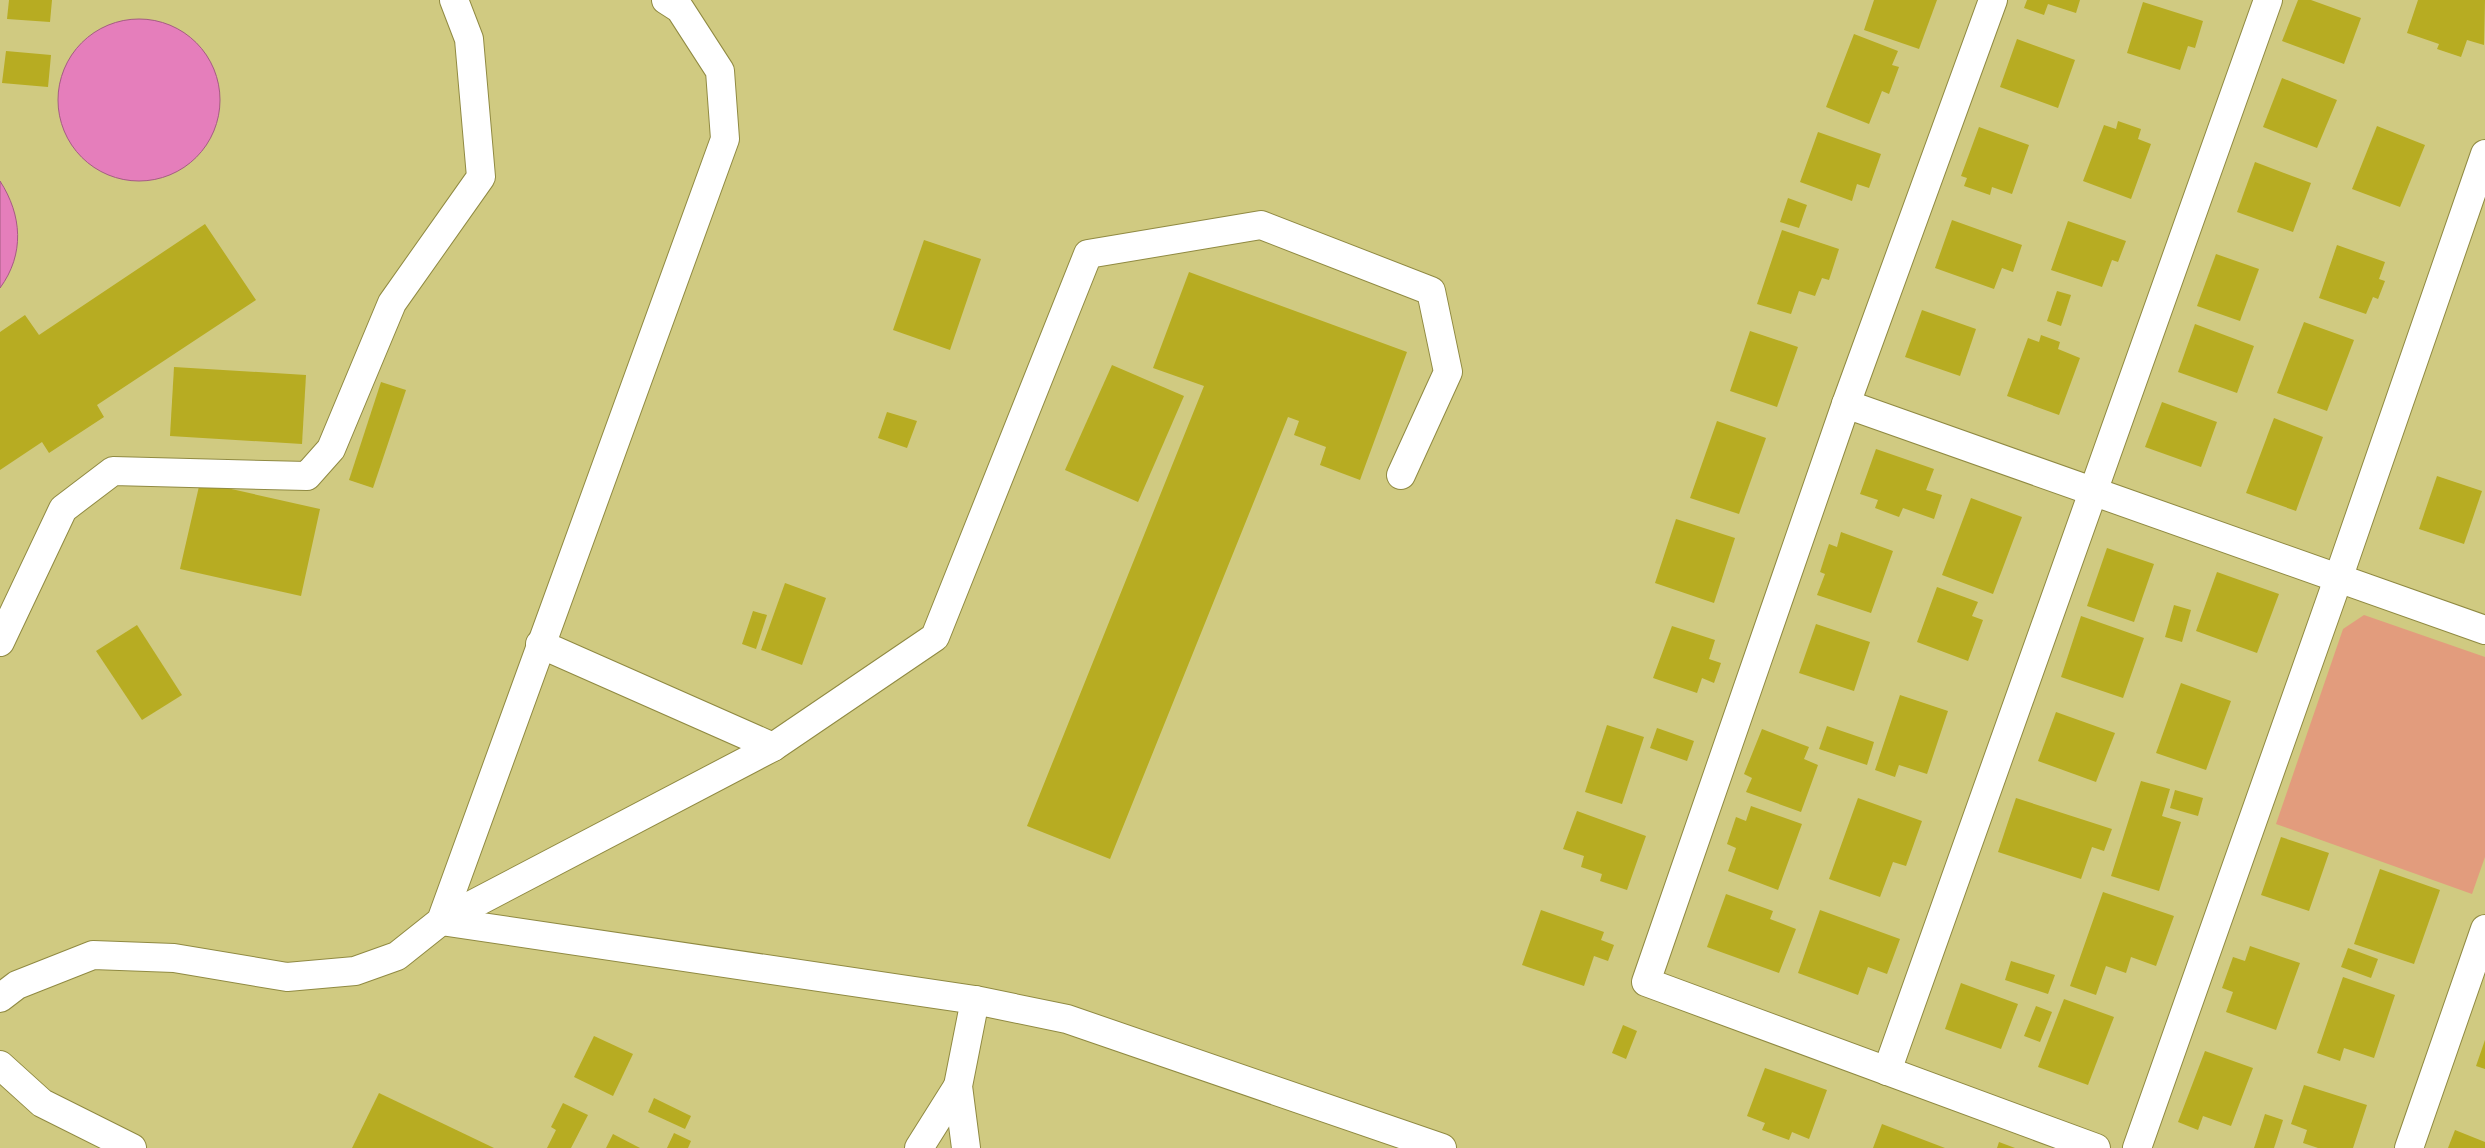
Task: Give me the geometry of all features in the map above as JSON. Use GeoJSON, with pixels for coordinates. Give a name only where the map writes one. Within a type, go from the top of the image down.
{"type":"FeatureCollection","features":[{"type":"Feature","properties":{"kind":"street"},"geometry":{"type":"LineString","coordinates":[[0,642],[63,509],[113,471],[307,476],[331,448],[392,302],[481,176],[469,39],[454,0]]}},
{"type":"Feature","properties":{"kind":"street"},"geometry":{"type":"LineString","coordinates":[[441,921],[540,644],[725,139],[720,71],[680,9],[666,0]]}},
{"type":"Feature","properties":{"kind":"street"},"geometry":{"type":"LineString","coordinates":[[1993,0],[1846,404],[1646,982],[2096,1148]]}},
{"type":"Feature","properties":{"kind":"street"},"geometry":{"type":"LineString","coordinates":[[1887,1071],[2268,0]]}},
{"type":"Feature","properties":{"kind":"street"},"geometry":{"type":"LineString","coordinates":[[2137,1148],[2338,579],[2485,154]]}},
{"type":"Feature","properties":{"kind":"street"},"geometry":{"type":"LineString","coordinates":[[0,998],[16,985],[93,955],[174,958],[288,977],[355,971],[397,956],[441,921],[773,747],[935,637],[1088,254],[1261,225],[1431,291],[1448,372],[1401,475]]}},
{"type":"Feature","properties":{"kind":"street"},"geometry":{"type":"LineString","coordinates":[[1846,404],[2093,493],[2485,630]]}},
{"type":"Feature","properties":{"kind":"street"},"geometry":{"type":"LineString","coordinates":[[540,644],[773,747]]}},
{"type":"Feature","properties":{"kind":"street"},"geometry":{"type":"LineString","coordinates":[[441,921],[975,1000],[1067,1019],[1442,1148]]}},
{"type":"Feature","properties":{"kind":"street"},"geometry":{"type":"LineString","coordinates":[[2409,1148],[2485,930]]}},
{"type":"Feature","properties":{"kind":"street"},"geometry":{"type":"LineString","coordinates":[[966,1148],[958,1086],[975,1000]]}},
{"type":"Feature","properties":{"kind":"street"},"geometry":{"type":"LineString","coordinates":[[0,1065],[42,1103],[132,1148]]}},
{"type":"Feature","properties":{"kind":"street"},"geometry":{"type":"LineString","coordinates":[[919,1148],[958,1086]]}},
{"type":"Feature","properties":{"kind":"shaded area"},"geometry":{"type":"Polygon","coordinates":[[[139,19],[155,21],[170,26],[184,33],[196,43],[206,55],[213,69],[218,84],[220,100],[218,116],[213,131],[206,145],[196,157],[184,167],[170,174],[155,179],[139,181],[123,179],[108,174],[94,167],[82,157],[72,145],[65,131],[60,116],[58,100],[60,84],[65,69],[72,55],[82,43],[94,33],[108,26],[123,21],[139,19]]]}},
{"type":"Feature","properties":{"kind":"shaded area"},"geometry":{"type":"Polygon","coordinates":[[[0,181],[13,207],[18,234],[14,262],[0,288],[0,181]]]}},
{"type":"Feature","properties":{"kind":"shaded area"},"geometry":{"type":"Polygon","coordinates":[[[2364,615],[2485,657],[2485,857],[2472,894],[2276,824],[2343,629],[2364,615]]]}},
{"type":"Feature","properties":{"kind":"building"},"geometry":{"type":"Polygon","coordinates":[[[9,0],[52,0],[50,22],[7,19],[9,0]]]}},
{"type":"Feature","properties":{"kind":"building"},"geometry":{"type":"Polygon","coordinates":[[[1874,0],[1937,0],[1919,49],[1864,30],[1874,0]]]}},
{"type":"Feature","properties":{"kind":"building"},"geometry":{"type":"Polygon","coordinates":[[[2027,0],[2080,0],[2076,13],[2048,4],[2044,15],[2024,8],[2027,0]]]}},
{"type":"Feature","properties":{"kind":"building"},"geometry":{"type":"Polygon","coordinates":[[[2298,0],[2311,0],[2361,18],[2344,64],[2282,41],[2298,0]]]}},
{"type":"Feature","properties":{"kind":"building"},"geometry":{"type":"Polygon","coordinates":[[[2418,0],[2485,0],[2484,45],[2467,40],[2461,57],[2437,49],[2439,44],[2407,33],[2418,0]]]}},
{"type":"Feature","properties":{"kind":"building"},"geometry":{"type":"Polygon","coordinates":[[[2143,2],[2203,21],[2195,48],[2188,46],[2180,70],[2127,53],[2143,2]]]}},
{"type":"Feature","properties":{"kind":"building"},"geometry":{"type":"Polygon","coordinates":[[[1854,34],[1898,51],[1892,65],[1899,67],[1889,94],[1882,91],[1869,124],[1826,107],[1854,34]]]}},
{"type":"Feature","properties":{"kind":"building"},"geometry":{"type":"Polygon","coordinates":[[[2017,39],[2075,60],[2058,108],[2000,87],[2017,39]]]}},
{"type":"Feature","properties":{"kind":"building"},"geometry":{"type":"Polygon","coordinates":[[[6,51],[51,55],[48,87],[2,83],[6,51]]]}},
{"type":"Feature","properties":{"kind":"building"},"geometry":{"type":"Polygon","coordinates":[[[2282,78],[2337,100],[2317,148],[2263,127],[2282,78]]]}},
{"type":"Feature","properties":{"kind":"building"},"geometry":{"type":"Polygon","coordinates":[[[2118,121],[2141,129],[2138,139],[2151,144],[2131,199],[2083,181],[2104,125],[2116,129],[2118,121]]]}},
{"type":"Feature","properties":{"kind":"building"},"geometry":{"type":"Polygon","coordinates":[[[2377,126],[2425,145],[2400,207],[2352,189],[2377,126]]]}},
{"type":"Feature","properties":{"kind":"building"},"geometry":{"type":"Polygon","coordinates":[[[1979,127],[2029,145],[2012,194],[1992,187],[1990,195],[1964,186],[1967,178],[1961,176],[1979,127]]]}},
{"type":"Feature","properties":{"kind":"building"},"geometry":{"type":"Polygon","coordinates":[[[1818,132],[1881,154],[1869,188],[1857,184],[1852,201],[1800,182],[1818,132]]]}},
{"type":"Feature","properties":{"kind":"building"},"geometry":{"type":"Polygon","coordinates":[[[2255,162],[2311,183],[2293,232],[2237,212],[2255,162]]]}},
{"type":"Feature","properties":{"kind":"building"},"geometry":{"type":"Polygon","coordinates":[[[1788,198],[1807,205],[1799,228],[1780,222],[1788,198]]]}},
{"type":"Feature","properties":{"kind":"building"},"geometry":{"type":"Polygon","coordinates":[[[1952,220],[2022,245],[2013,272],[2002,268],[1994,289],[1935,268],[1952,220]]]}},
{"type":"Feature","properties":{"kind":"building"},"geometry":{"type":"Polygon","coordinates":[[[2068,221],[2126,241],[2118,262],[2112,260],[2102,287],[2051,270],[2068,221]]]}},
{"type":"Feature","properties":{"kind":"building"},"geometry":{"type":"Polygon","coordinates":[[[205,224],[256,300],[97,405],[104,417],[49,453],[42,442],[0,470],[0,332],[25,315],[39,335],[205,224]]]}},
{"type":"Feature","properties":{"kind":"building"},"geometry":{"type":"Polygon","coordinates":[[[1782,230],[1839,249],[1829,280],[1822,278],[1815,296],[1799,291],[1791,314],[1757,304],[1782,230]]]}},
{"type":"Feature","properties":{"kind":"building"},"geometry":{"type":"Polygon","coordinates":[[[924,240],[981,259],[950,350],[893,330],[924,240]]]}},
{"type":"Feature","properties":{"kind":"building"},"geometry":{"type":"Polygon","coordinates":[[[2337,245],[2385,262],[2379,279],[2385,281],[2378,299],[2373,297],[2366,314],[2319,298],[2337,245]]]}},
{"type":"Feature","properties":{"kind":"building"},"geometry":{"type":"Polygon","coordinates":[[[2216,254],[2259,269],[2240,321],[2197,306],[2216,254]]]}},
{"type":"Feature","properties":{"kind":"building"},"geometry":{"type":"Polygon","coordinates":[[[1189,272],[1407,352],[1360,480],[1320,465],[1326,447],[1294,435],[1299,421],[1288,417],[1110,859],[1027,826],[1204,386],[1153,368],[1189,272]]]}},
{"type":"Feature","properties":{"kind":"building"},"geometry":{"type":"Polygon","coordinates":[[[2057,291],[2071,295],[2061,326],[2047,321],[2057,291]]]}},
{"type":"Feature","properties":{"kind":"building"},"geometry":{"type":"Polygon","coordinates":[[[1922,310],[1976,329],[1960,376],[1905,357],[1922,310]]]}},
{"type":"Feature","properties":{"kind":"building"},"geometry":{"type":"Polygon","coordinates":[[[2304,322],[2354,340],[2327,411],[2277,393],[2304,322]]]}},
{"type":"Feature","properties":{"kind":"building"},"geometry":{"type":"Polygon","coordinates":[[[2195,324],[2254,346],[2237,393],[2178,372],[2195,324]]]}},
{"type":"Feature","properties":{"kind":"building"},"geometry":{"type":"Polygon","coordinates":[[[1750,331],[1798,347],[1777,407],[1730,391],[1750,331]]]}},
{"type":"Feature","properties":{"kind":"building"},"geometry":{"type":"Polygon","coordinates":[[[2041,335],[2060,342],[2058,349],[2080,358],[2059,415],[2007,396],[2028,338],[2039,342],[2041,335]]]}},
{"type":"Feature","properties":{"kind":"building"},"geometry":{"type":"Polygon","coordinates":[[[1112,365],[1184,396],[1138,502],[1065,470],[1112,365]]]}},
{"type":"Feature","properties":{"kind":"building"},"geometry":{"type":"Polygon","coordinates":[[[174,367],[306,375],[302,444],[170,436],[174,367]]]}},
{"type":"Feature","properties":{"kind":"building"},"geometry":{"type":"Polygon","coordinates":[[[381,382],[406,390],[373,488],[349,480],[381,382]]]}},
{"type":"Feature","properties":{"kind":"building"},"geometry":{"type":"Polygon","coordinates":[[[2162,402],[2217,422],[2201,467],[2145,447],[2162,402]]]}},
{"type":"Feature","properties":{"kind":"building"},"geometry":{"type":"Polygon","coordinates":[[[887,412],[917,421],[907,448],[878,438],[887,412]]]}},
{"type":"Feature","properties":{"kind":"building"},"geometry":{"type":"Polygon","coordinates":[[[2274,418],[2323,437],[2296,511],[2246,493],[2274,418]]]}},
{"type":"Feature","properties":{"kind":"building"},"geometry":{"type":"Polygon","coordinates":[[[1717,421],[1766,438],[1739,514],[1690,498],[1717,421]]]}},
{"type":"Feature","properties":{"kind":"building"},"geometry":{"type":"Polygon","coordinates":[[[1876,449],[1934,469],[1926,490],[1942,495],[1934,519],[1903,508],[1899,517],[1875,508],[1878,500],[1860,494],[1876,449]]]}},
{"type":"Feature","properties":{"kind":"building"},"geometry":{"type":"Polygon","coordinates":[[[2437,476],[2482,491],[2464,544],[2419,529],[2437,476]]]}},
{"type":"Feature","properties":{"kind":"building"},"geometry":{"type":"Polygon","coordinates":[[[200,482],[320,509],[301,596],[180,569],[200,482]]]}},
{"type":"Feature","properties":{"kind":"building"},"geometry":{"type":"Polygon","coordinates":[[[1971,498],[2022,517],[1993,594],[1942,575],[1971,498]]]}},
{"type":"Feature","properties":{"kind":"building"},"geometry":{"type":"Polygon","coordinates":[[[1676,519],[1735,538],[1714,603],[1655,583],[1676,519]]]}},
{"type":"Feature","properties":{"kind":"building"},"geometry":{"type":"Polygon","coordinates":[[[1841,532],[1893,551],[1871,613],[1817,595],[1825,574],[1820,572],[1829,544],[1837,547],[1841,532]]]}},
{"type":"Feature","properties":{"kind":"building"},"geometry":{"type":"Polygon","coordinates":[[[2107,548],[2154,564],[2134,622],[2087,606],[2107,548]]]}},
{"type":"Feature","properties":{"kind":"building"},"geometry":{"type":"Polygon","coordinates":[[[2217,572],[2279,594],[2257,653],[2196,631],[2217,572]]]}},
{"type":"Feature","properties":{"kind":"building"},"geometry":{"type":"Polygon","coordinates":[[[785,583],[826,598],[802,665],[761,650],[785,583]]]}},
{"type":"Feature","properties":{"kind":"building"},"geometry":{"type":"Polygon","coordinates":[[[1937,587],[1978,602],[1972,616],[1983,620],[1968,661],[1917,642],[1937,587]]]}},
{"type":"Feature","properties":{"kind":"building"},"geometry":{"type":"Polygon","coordinates":[[[2174,605],[2191,610],[2182,642],[2165,637],[2174,605]]]}},
{"type":"Feature","properties":{"kind":"building"},"geometry":{"type":"Polygon","coordinates":[[[753,611],[767,615],[756,649],[742,644],[753,611]]]}},
{"type":"Feature","properties":{"kind":"building"},"geometry":{"type":"Polygon","coordinates":[[[2081,616],[2144,638],[2123,698],[2061,677],[2081,616]]]}},
{"type":"Feature","properties":{"kind":"building"},"geometry":{"type":"Polygon","coordinates":[[[1816,624],[1870,642],[1854,691],[1799,673],[1816,624]]]}},
{"type":"Feature","properties":{"kind":"building"},"geometry":{"type":"Polygon","coordinates":[[[137,625],[182,695],[142,720],[96,651],[137,625]]]}},
{"type":"Feature","properties":{"kind":"building"},"geometry":{"type":"Polygon","coordinates":[[[1672,626],[1715,640],[1709,659],[1721,663],[1714,683],[1702,678],[1697,693],[1653,678],[1672,626]]]}},
{"type":"Feature","properties":{"kind":"building"},"geometry":{"type":"Polygon","coordinates":[[[2181,683],[2231,701],[2206,770],[2156,753],[2181,683]]]}},
{"type":"Feature","properties":{"kind":"building"},"geometry":{"type":"Polygon","coordinates":[[[1900,695],[1948,711],[1927,774],[1899,765],[1895,777],[1875,770],[1900,695]]]}},
{"type":"Feature","properties":{"kind":"building"},"geometry":{"type":"Polygon","coordinates":[[[2056,712],[2115,733],[2096,782],[2038,761],[2056,712]]]}},
{"type":"Feature","properties":{"kind":"building"},"geometry":{"type":"Polygon","coordinates":[[[1607,725],[1644,737],[1622,804],[1585,792],[1607,725]]]}},
{"type":"Feature","properties":{"kind":"building"},"geometry":{"type":"Polygon","coordinates":[[[1827,726],[1874,742],[1867,765],[1819,749],[1827,726]]]}},
{"type":"Feature","properties":{"kind":"building"},"geometry":{"type":"Polygon","coordinates":[[[1657,728],[1694,741],[1687,761],[1650,748],[1657,728]]]}},
{"type":"Feature","properties":{"kind":"building"},"geometry":{"type":"Polygon","coordinates":[[[1762,729],[1809,747],[1804,759],[1818,765],[1801,812],[1746,792],[1752,778],[1744,774],[1762,729]]]}},
{"type":"Feature","properties":{"kind":"building"},"geometry":{"type":"Polygon","coordinates":[[[2141,781],[2170,789],[2162,816],[2181,822],[2159,891],[2111,876],[2141,781]]]}},
{"type":"Feature","properties":{"kind":"building"},"geometry":{"type":"Polygon","coordinates":[[[2175,790],[2203,798],[2198,816],[2170,808],[2175,790]]]}},
{"type":"Feature","properties":{"kind":"building"},"geometry":{"type":"Polygon","coordinates":[[[1858,798],[1922,821],[1906,866],[1893,862],[1880,897],[1829,879],[1858,798]]]}},
{"type":"Feature","properties":{"kind":"building"},"geometry":{"type":"Polygon","coordinates":[[[2016,798],[2112,829],[2104,851],[2092,847],[2081,879],[1998,852],[2016,798]]]}},
{"type":"Feature","properties":{"kind":"building"},"geometry":{"type":"Polygon","coordinates":[[[1751,806],[1802,824],[1778,890],[1728,871],[1736,848],[1727,844],[1736,817],[1746,821],[1751,806]]]}},
{"type":"Feature","properties":{"kind":"building"},"geometry":{"type":"Polygon","coordinates":[[[1577,811],[1646,836],[1627,890],[1600,881],[1602,874],[1581,867],[1584,856],[1563,849],[1577,811]]]}},
{"type":"Feature","properties":{"kind":"building"},"geometry":{"type":"Polygon","coordinates":[[[2281,837],[2329,853],[2309,911],[2261,895],[2281,837]]]}},
{"type":"Feature","properties":{"kind":"building"},"geometry":{"type":"Polygon","coordinates":[[[2380,869],[2440,890],[2414,964],[2354,944],[2380,869]]]}},
{"type":"Feature","properties":{"kind":"building"},"geometry":{"type":"Polygon","coordinates":[[[2103,892],[2174,916],[2156,966],[2131,957],[2126,973],[2106,966],[2096,995],[2070,986],[2103,892]]]}},
{"type":"Feature","properties":{"kind":"building"},"geometry":{"type":"Polygon","coordinates":[[[1726,894],[1773,911],[1770,919],[1796,929],[1779,973],[1707,947],[1726,894]]]}},
{"type":"Feature","properties":{"kind":"building"},"geometry":{"type":"Polygon","coordinates":[[[1541,910],[1604,932],[1601,940],[1614,945],[1608,961],[1594,956],[1584,986],[1522,965],[1541,910]]]}},
{"type":"Feature","properties":{"kind":"building"},"geometry":{"type":"Polygon","coordinates":[[[1820,910],[1900,939],[1887,974],[1868,967],[1858,995],[1798,973],[1820,910]]]}},
{"type":"Feature","properties":{"kind":"building"},"geometry":{"type":"Polygon","coordinates":[[[2250,946],[2300,963],[2276,1030],[2226,1012],[2233,992],[2222,988],[2233,957],[2245,961],[2250,946]]]}},
{"type":"Feature","properties":{"kind":"building"},"geometry":{"type":"Polygon","coordinates":[[[2348,948],[2378,959],[2371,978],[2341,967],[2348,948]]]}},
{"type":"Feature","properties":{"kind":"building"},"geometry":{"type":"Polygon","coordinates":[[[2011,961],[2055,975],[2048,994],[2005,980],[2011,961]]]}},
{"type":"Feature","properties":{"kind":"building"},"geometry":{"type":"Polygon","coordinates":[[[2343,977],[2395,995],[2374,1058],[2344,1048],[2340,1061],[2317,1053],[2343,977]]]}},
{"type":"Feature","properties":{"kind":"building"},"geometry":{"type":"Polygon","coordinates":[[[1961,983],[2018,1004],[2001,1049],[1945,1029],[1961,983]]]}},
{"type":"Feature","properties":{"kind":"building"},"geometry":{"type":"Polygon","coordinates":[[[2064,999],[2114,1017],[2088,1085],[2038,1067],[2064,999]]]}},
{"type":"Feature","properties":{"kind":"building"},"geometry":{"type":"Polygon","coordinates":[[[2036,1006],[2052,1012],[2040,1042],[2024,1036],[2036,1006]]]}},
{"type":"Feature","properties":{"kind":"building"},"geometry":{"type":"Polygon","coordinates":[[[1623,1025],[1637,1031],[1626,1059],[1612,1053],[1623,1025]]]}},
{"type":"Feature","properties":{"kind":"building"},"geometry":{"type":"Polygon","coordinates":[[[594,1036],[633,1054],[613,1096],[574,1077],[594,1036]]]}},
{"type":"Feature","properties":{"kind":"building"},"geometry":{"type":"Polygon","coordinates":[[[2485,1040],[2485,1069],[2476,1066],[2485,1040]]]}},
{"type":"Feature","properties":{"kind":"building"},"geometry":{"type":"Polygon","coordinates":[[[2205,1051],[2253,1068],[2231,1126],[2203,1116],[2198,1130],[2178,1122],[2205,1051]]]}},
{"type":"Feature","properties":{"kind":"building"},"geometry":{"type":"Polygon","coordinates":[[[1765,1068],[1827,1090],[1809,1139],[1792,1132],[1789,1140],[1762,1130],[1765,1123],[1747,1116],[1765,1068]]]}},
{"type":"Feature","properties":{"kind":"building"},"geometry":{"type":"Polygon","coordinates":[[[2304,1085],[2367,1105],[2353,1148],[2318,1148],[2303,1143],[2307,1130],[2291,1124],[2304,1085]]]}},
{"type":"Feature","properties":{"kind":"building"},"geometry":{"type":"Polygon","coordinates":[[[379,1093],[494,1148],[352,1148],[379,1093]]]}},
{"type":"Feature","properties":{"kind":"building"},"geometry":{"type":"Polygon","coordinates":[[[654,1098],[691,1116],[685,1129],[648,1112],[654,1098]]]}},
{"type":"Feature","properties":{"kind":"building"},"geometry":{"type":"Polygon","coordinates":[[[563,1103],[588,1115],[571,1148],[547,1148],[556,1130],[551,1127],[563,1103]]]}},
{"type":"Feature","properties":{"kind":"building"},"geometry":{"type":"Polygon","coordinates":[[[2265,1114],[2283,1120],[2274,1148],[2254,1148],[2265,1114]]]}},
{"type":"Feature","properties":{"kind":"building"},"geometry":{"type":"Polygon","coordinates":[[[1882,1124],[1945,1148],[1873,1148],[1882,1124]]]}},
{"type":"Feature","properties":{"kind":"building"},"geometry":{"type":"Polygon","coordinates":[[[2455,1130],[2485,1142],[2485,1148],[2448,1148],[2455,1130]]]}},
{"type":"Feature","properties":{"kind":"building"},"geometry":{"type":"Polygon","coordinates":[[[674,1133],[691,1141],[688,1148],[667,1148],[674,1133]]]}},
{"type":"Feature","properties":{"kind":"building"},"geometry":{"type":"Polygon","coordinates":[[[613,1134],[640,1148],[606,1148],[613,1134]]]}},
{"type":"Feature","properties":{"kind":"building"},"geometry":{"type":"Polygon","coordinates":[[[1999,1142],[2015,1148],[1997,1148],[1999,1142]]]}}]}
